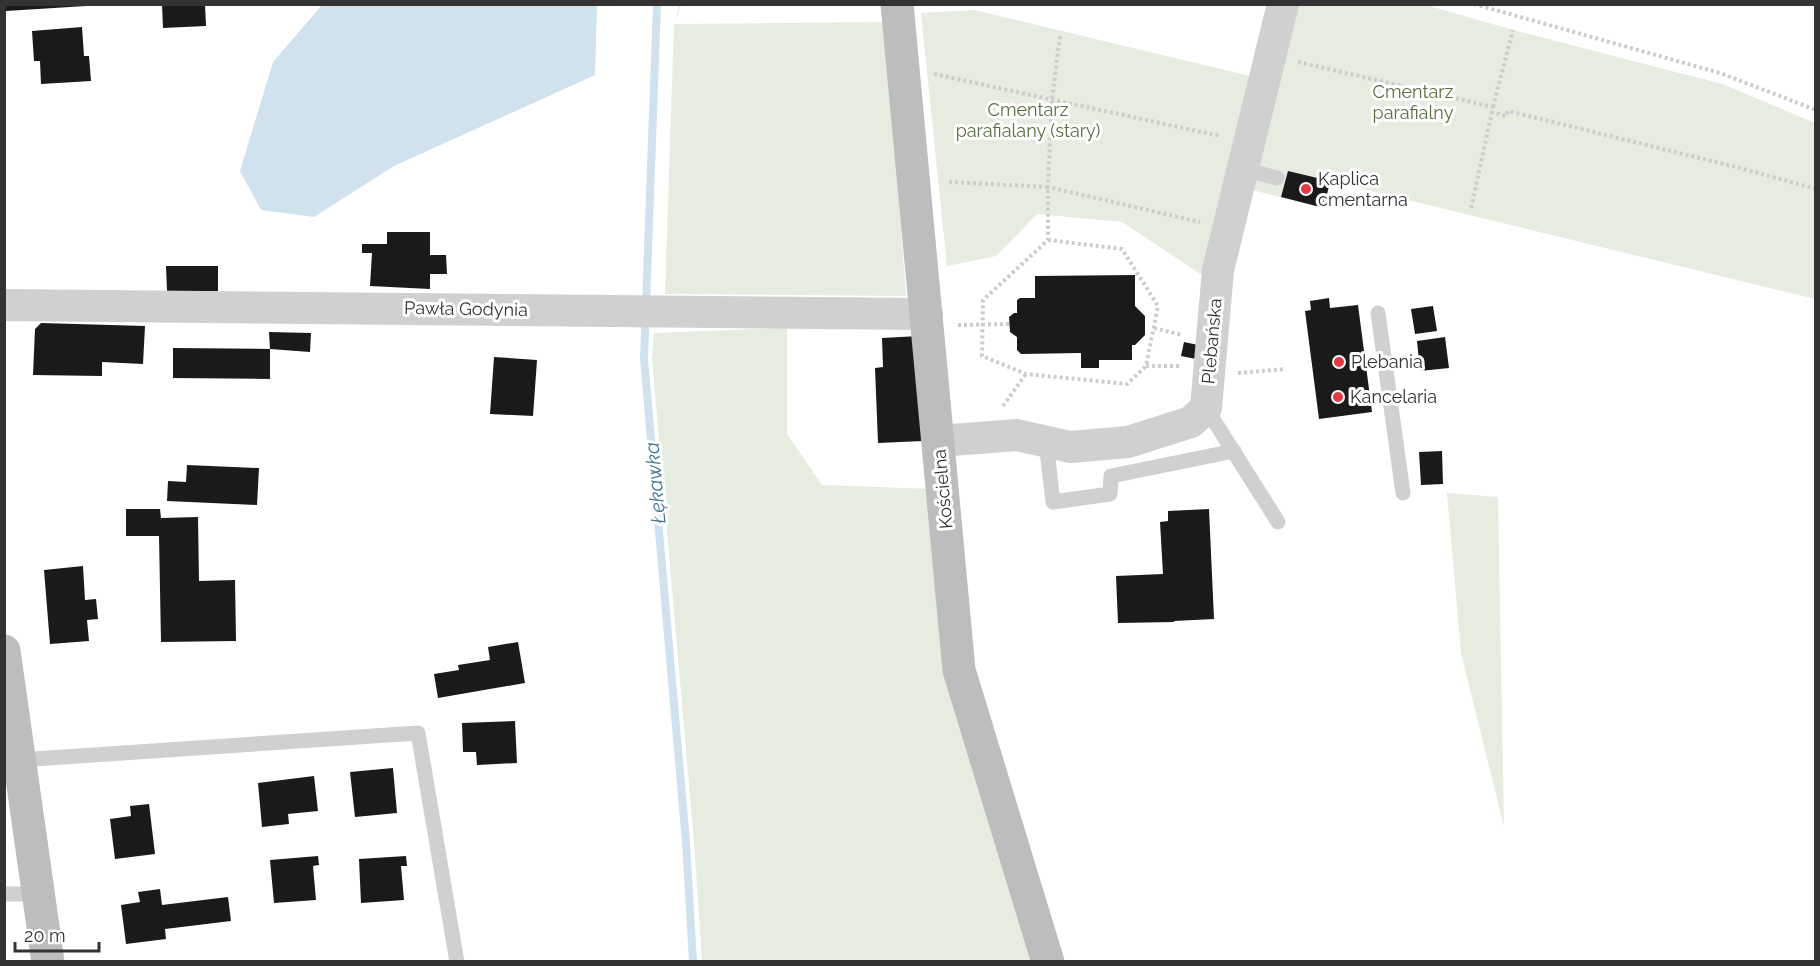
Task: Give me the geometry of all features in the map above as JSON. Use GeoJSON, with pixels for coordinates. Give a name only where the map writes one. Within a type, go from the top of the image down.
{"type":"FeatureCollection","features":[{"type":"Feature","properties":{"kind":"street","name":"Kościelna"},"geometry":{"type":"LineString","coordinates":[[897,4],[940,320],[939,441],[959,670],[1048,962]]}},
{"type":"Feature","properties":{"kind":"street","name":"Plebańska"},"geometry":{"type":"LineString","coordinates":[[939,441],[1017,435],[1070,447],[1128,442],[1191,422],[1206,408],[1198,371],[1218,270],[1283,4]]}},
{"type":"Feature","properties":{"kind":"street","name":"Pawła Godynia"},"geometry":{"type":"LineString","coordinates":[[4,305],[786,313],[940,320]]}},
{"type":"Feature","properties":{"kind":"street"},"geometry":{"type":"LineString","coordinates":[[4,651],[48,962]]}},
{"type":"Feature","properties":{"kind":"lane"},"geometry":{"type":"LineString","coordinates":[[1243,169],[1277,178]]}},
{"type":"Feature","properties":{"kind":"lane"},"geometry":{"type":"LineString","coordinates":[[1378,313],[1403,493]]}},
{"type":"Feature","properties":{"kind":"lane"},"geometry":{"type":"LineString","coordinates":[[1206,408],[1278,522]]}},
{"type":"Feature","properties":{"kind":"lane"},"geometry":{"type":"LineString","coordinates":[[1046,442],[1053,502],[1110,494],[1112,476],[1234,451]]}},
{"type":"Feature","properties":{"kind":"lane"},"geometry":{"type":"LineString","coordinates":[[19,760],[418,733],[457,962]]}},
{"type":"Feature","properties":{"kind":"lane"},"geometry":{"type":"LineString","coordinates":[[4,894],[38,894]]}},
{"type":"Feature","properties":{"kind":"path"},"geometry":{"type":"LineString","coordinates":[[1474,4],[1720,73],[1815,110]]}},
{"type":"Feature","properties":{"kind":"path"},"geometry":{"type":"LineString","coordinates":[[1472,208],[1492,110],[1513,30]]}},
{"type":"Feature","properties":{"kind":"path"},"geometry":{"type":"LineString","coordinates":[[1047,240],[1122,249],[1158,306],[1146,366],[1127,384],[1026,374],[982,356],[983,300],[1047,240],[1052,99],[1060,36]]}},
{"type":"Feature","properties":{"kind":"path"},"geometry":{"type":"LineString","coordinates":[[1294,62],[1492,110],[1506,116],[1508,111],[1740,168],[1815,189]]}},
{"type":"Feature","properties":{"kind":"path"},"geometry":{"type":"LineString","coordinates":[[927,73],[1227,137]]}},
{"type":"Feature","properties":{"kind":"path"},"geometry":{"type":"LineString","coordinates":[[949,182],[1048,188],[1205,223]]}},
{"type":"Feature","properties":{"kind":"path"},"geometry":{"type":"LineString","coordinates":[[940,320],[1010,324]]}},
{"type":"Feature","properties":{"kind":"path"},"geometry":{"type":"LineString","coordinates":[[1154,327],[1191,337]]}},
{"type":"Feature","properties":{"kind":"path"},"geometry":{"type":"LineString","coordinates":[[1146,366],[1198,371],[1286,369]]}},
{"type":"Feature","properties":{"kind":"path"},"geometry":{"type":"LineString","coordinates":[[999,412],[1026,374]]}},
{"type":"Feature","properties":{"kind":"green space","name":"Cmentarz parafialny"},"geometry":{"type":"Polygon","coordinates":[[[1294,5],[1426,5],[1722,84],[1815,123],[1815,299],[1330,181],[1324,208],[1248,189],[1294,5]]]}},
{"type":"Feature","properties":{"kind":"green space","name":"Cmentarz parafialany (stary)"},"geometry":{"type":"Polygon","coordinates":[[[974,10],[1250,76],[1205,277],[1122,222],[1037,214],[996,256],[947,266],[921,13],[974,10]]]}},
{"type":"Feature","properties":{"kind":"green space"},"geometry":{"type":"Polygon","coordinates":[[[886,22],[906,296],[665,294],[674,24],[886,22]]]}},
{"type":"Feature","properties":{"kind":"green space"},"geometry":{"type":"Polygon","coordinates":[[[787,328],[787,434],[822,485],[932,489],[1033,961],[702,961],[694,842],[652,358],[654,333],[787,328]]]}},
{"type":"Feature","properties":{"kind":"green space"},"geometry":{"type":"Polygon","coordinates":[[[1447,493],[1498,497],[1504,827],[1461,653],[1447,493]]]}},
{"type":"Feature","properties":{"kind":"water"},"geometry":{"type":"Polygon","coordinates":[[[322,5],[597,5],[595,75],[394,166],[314,217],[261,210],[240,171],[273,62],[322,5]]]}},
{"type":"Feature","properties":{"kind":"building"},"geometry":{"type":"Polygon","coordinates":[[[162,4],[205,4],[206,26],[163,28],[162,4]]]}},
{"type":"Feature","properties":{"kind":"building"},"geometry":{"type":"Polygon","coordinates":[[[6,5],[86,5],[86,6],[6,11],[6,5]]]}},
{"type":"Feature","properties":{"kind":"building"},"geometry":{"type":"Polygon","coordinates":[[[82,27],[84,56],[89,56],[91,81],[41,84],[40,61],[34,61],[32,31],[82,27]]]}},
{"type":"Feature","properties":{"kind":"building","name":"Kaplica cmentarna"},"geometry":{"type":"Polygon","coordinates":[[[1288,171],[1330,181],[1324,208],[1281,197],[1288,171]]]}},
{"type":"Feature","properties":{"kind":"building"},"geometry":{"type":"Polygon","coordinates":[[[387,232],[430,232],[430,255],[446,255],[447,274],[430,274],[430,289],[370,286],[372,253],[362,253],[362,244],[387,244],[387,232]]]}},
{"type":"Feature","properties":{"kind":"building"},"geometry":{"type":"Polygon","coordinates":[[[166,266],[218,266],[218,291],[167,291],[166,266]]]}},
{"type":"Feature","properties":{"kind":"building"},"geometry":{"type":"Polygon","coordinates":[[[1135,275],[1135,306],[1145,316],[1145,335],[1135,345],[1132,345],[1132,360],[1099,360],[1099,368],[1081,368],[1081,353],[1021,354],[1017,350],[1017,337],[1010,332],[1009,317],[1017,313],[1017,300],[1035,298],[1035,276],[1135,275]]]}},
{"type":"Feature","properties":{"kind":"building","name":"Plebania"},"geometry":{"type":"Polygon","coordinates":[[[1329,298],[1330,308],[1358,305],[1372,412],[1319,419],[1305,311],[1311,310],[1310,301],[1329,298]]]}},
{"type":"Feature","properties":{"kind":"building"},"geometry":{"type":"Polygon","coordinates":[[[1433,306],[1437,331],[1415,334],[1411,309],[1433,306]]]}},
{"type":"Feature","properties":{"kind":"building"},"geometry":{"type":"Polygon","coordinates":[[[41,323],[145,326],[143,364],[102,362],[102,376],[33,375],[35,329],[41,323]]]}},
{"type":"Feature","properties":{"kind":"building"},"geometry":{"type":"Polygon","coordinates":[[[269,332],[311,333],[310,352],[270,349],[269,332]]]}},
{"type":"Feature","properties":{"kind":"building"},"geometry":{"type":"Polygon","coordinates":[[[919,336],[923,441],[878,443],[875,368],[883,367],[882,338],[919,336]]]}},
{"type":"Feature","properties":{"kind":"building"},"geometry":{"type":"Polygon","coordinates":[[[1445,337],[1449,368],[1420,371],[1417,341],[1445,337]]]}},
{"type":"Feature","properties":{"kind":"building"},"geometry":{"type":"Polygon","coordinates":[[[1184,342],[1198,345],[1196,359],[1181,356],[1184,342]]]}},
{"type":"Feature","properties":{"kind":"building"},"geometry":{"type":"Polygon","coordinates":[[[173,348],[270,349],[270,379],[173,378],[173,348]]]}},
{"type":"Feature","properties":{"kind":"building"},"geometry":{"type":"Polygon","coordinates":[[[494,357],[537,360],[533,416],[490,414],[494,357]]]}},
{"type":"Feature","properties":{"kind":"building"},"geometry":{"type":"Polygon","coordinates":[[[1442,451],[1443,484],[1421,485],[1419,452],[1442,451]]]}},
{"type":"Feature","properties":{"kind":"building"},"geometry":{"type":"Polygon","coordinates":[[[187,465],[259,468],[257,505],[167,501],[168,481],[186,482],[187,465]]]}},
{"type":"Feature","properties":{"kind":"building"},"geometry":{"type":"Polygon","coordinates":[[[126,509],[160,509],[161,518],[198,517],[199,581],[235,580],[236,641],[161,642],[159,536],[126,536],[126,509]]]}},
{"type":"Feature","properties":{"kind":"building"},"geometry":{"type":"Polygon","coordinates":[[[1209,509],[1214,619],[1118,623],[1116,576],[1163,574],[1160,522],[1168,521],[1168,511],[1209,509]]]}},
{"type":"Feature","properties":{"kind":"building"},"geometry":{"type":"Polygon","coordinates":[[[83,566],[85,600],[96,599],[98,619],[87,620],[89,641],[50,644],[44,570],[83,566]]]}},
{"type":"Feature","properties":{"kind":"building"},"geometry":{"type":"Polygon","coordinates":[[[518,642],[525,683],[438,698],[434,674],[459,670],[458,665],[490,660],[488,647],[518,642]]]}},
{"type":"Feature","properties":{"kind":"building"},"geometry":{"type":"Polygon","coordinates":[[[515,721],[517,763],[477,765],[476,752],[463,752],[462,723],[515,721]]]}},
{"type":"Feature","properties":{"kind":"building"},"geometry":{"type":"Polygon","coordinates":[[[393,768],[397,813],[355,817],[350,772],[393,768]]]}},
{"type":"Feature","properties":{"kind":"building"},"geometry":{"type":"Polygon","coordinates":[[[314,776],[318,811],[288,814],[289,824],[262,827],[258,783],[314,776]]]}},
{"type":"Feature","properties":{"kind":"building"},"geometry":{"type":"Polygon","coordinates":[[[149,804],[155,854],[115,859],[110,819],[131,816],[130,806],[149,804]]]}},
{"type":"Feature","properties":{"kind":"building"},"geometry":{"type":"Polygon","coordinates":[[[318,856],[319,865],[313,866],[316,900],[274,903],[270,860],[318,856]]]}},
{"type":"Feature","properties":{"kind":"building"},"geometry":{"type":"Polygon","coordinates":[[[406,856],[407,866],[401,866],[404,900],[361,903],[359,859],[406,856]]]}},
{"type":"Feature","properties":{"kind":"building"},"geometry":{"type":"Polygon","coordinates":[[[160,889],[162,905],[228,897],[231,921],[165,929],[166,939],[126,944],[121,905],[140,902],[138,892],[160,889]]]}},
{"type":"Feature","properties":{"kind":"waterway","name":"Łękawka"},"geometry":{"type":"LineString","coordinates":[[657,4],[644,359],[686,842],[693,962]]}},
{"type":"Feature","properties":{"kind":"place","name":"Kaplica cmentarna"},"geometry":{"type":"Point","coordinates":[1306,189]}},
{"type":"Feature","properties":{"kind":"place","name":"Plebania"},"geometry":{"type":"Point","coordinates":[1339,362]}},
{"type":"Feature","properties":{"kind":"place","name":"Kancelaria"},"geometry":{"type":"Point","coordinates":[1338,397]}}]}
